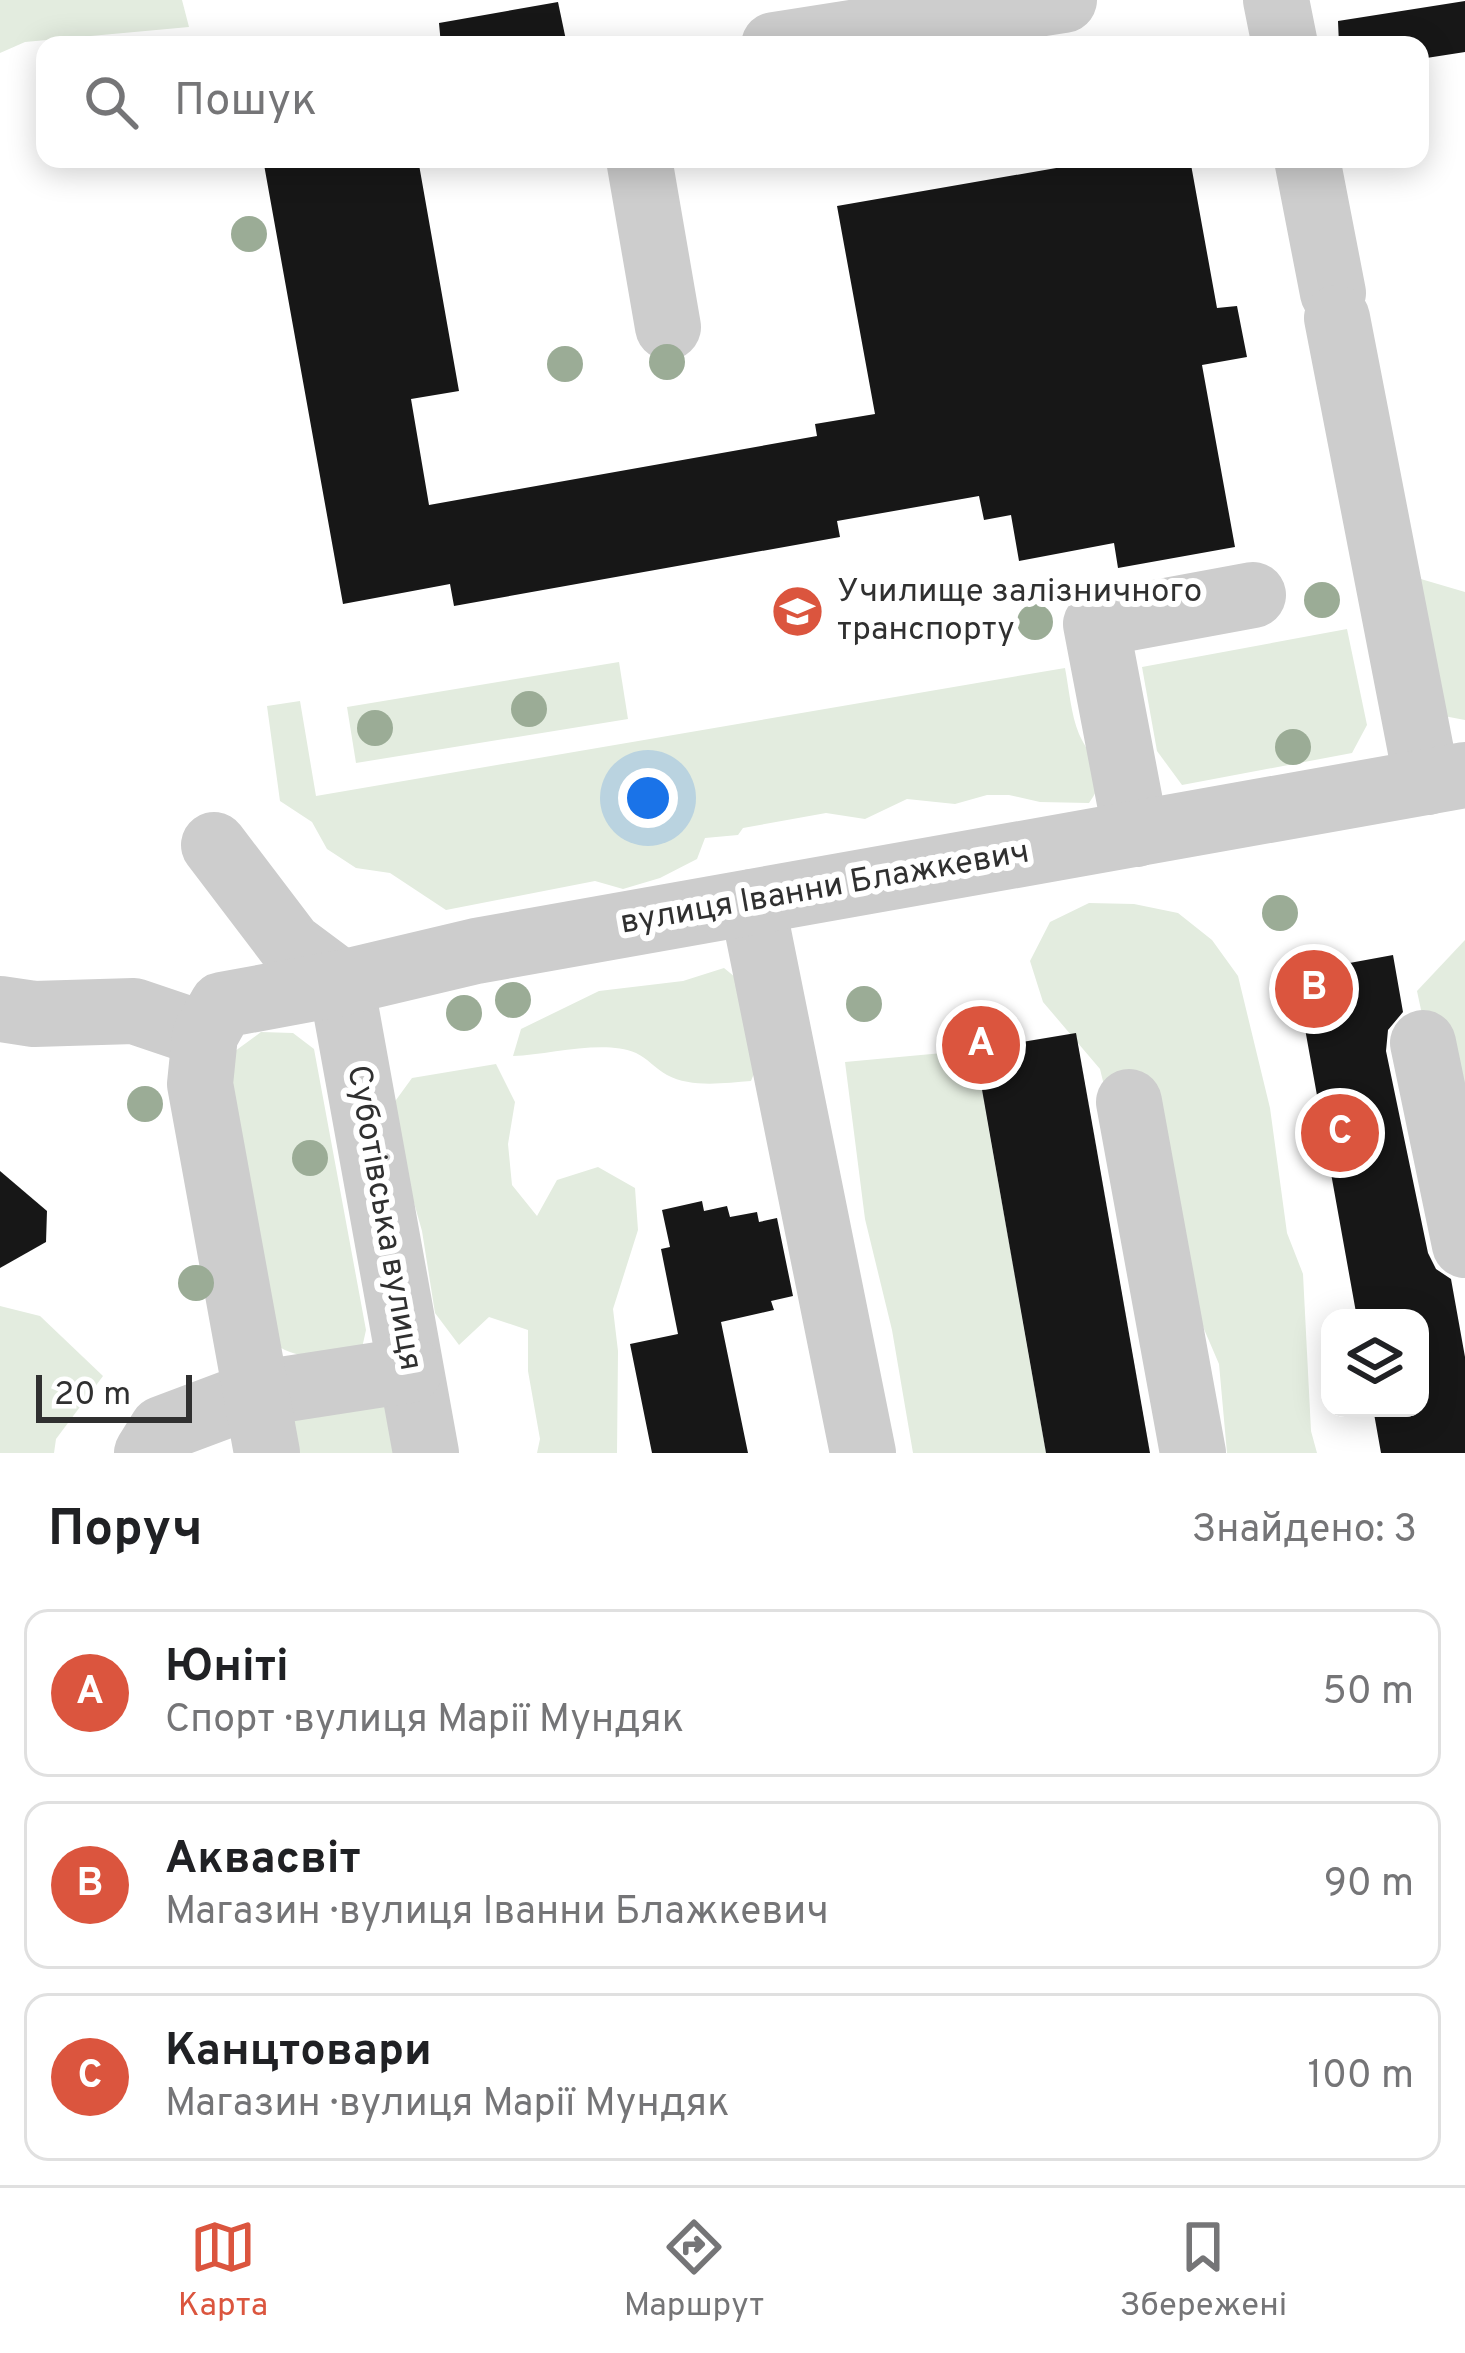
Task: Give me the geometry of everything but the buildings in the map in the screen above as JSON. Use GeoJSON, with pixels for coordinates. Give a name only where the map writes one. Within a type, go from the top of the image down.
{"type":"FeatureCollection","features":[{"type":"Feature","properties":{"kind":"street"},"geometry":{"type":"LineString","coordinates":[[896,36],[1064,0]]}},
{"type":"Feature","properties":{"kind":"street"},"geometry":{"type":"LineString","coordinates":[[1276,0],[1283,36]]}},
{"type":"Feature","properties":{"kind":"street"},"geometry":{"type":"LineString","coordinates":[[641,168],[668,327]]}},
{"type":"Feature","properties":{"kind":"street"},"geometry":{"type":"LineString","coordinates":[[1308,168],[1335,305],[1446,779]]}},
{"type":"Feature","properties":{"kind":"street"},"geometry":{"type":"LineString","coordinates":[[1136,834],[1096,624],[1253,596]]}},
{"type":"Feature","properties":{"kind":"street","name":"вулиця Іванни Блажкевич"},"geometry":{"type":"LineString","coordinates":[[205,1035],[222,1005],[476,951],[1446,779]]}},
{"type":"Feature","properties":{"kind":"street"},"geometry":{"type":"LineString","coordinates":[[214,845],[290,945],[341,983]]}},
{"type":"Feature","properties":{"kind":"street"},"geometry":{"type":"LineString","coordinates":[[752,902],[863,1453]]}},
{"type":"Feature","properties":{"kind":"street","name":"Суботівська вулиця"},"geometry":{"type":"LineString","coordinates":[[341,983],[426,1453]]}},
{"type":"Feature","properties":{"kind":"street"},"geometry":{"type":"LineString","coordinates":[[0,1009],[34,1014],[134,1011],[205,1035],[200,1084],[261,1424]]}},
{"type":"Feature","properties":{"kind":"street"},"geometry":{"type":"LineString","coordinates":[[1423,1043],[1465,1245]]}},
{"type":"Feature","properties":{"kind":"street"},"geometry":{"type":"LineString","coordinates":[[1129,1102],[1193,1453]]}},
{"type":"Feature","properties":{"kind":"street"},"geometry":{"type":"LineString","coordinates":[[148,1453],[162,1429],[261,1424],[410,1370]]}},
{"type":"Feature","properties":{"kind":"shaded area"},"geometry":{"type":"Polygon","coordinates":[[[0,0],[182,0],[189,27],[36,36],[36,41],[0,53],[0,0]]]}},
{"type":"Feature","properties":{"kind":"shaded area"},"geometry":{"type":"Polygon","coordinates":[[[1414,577],[1465,592],[1465,720],[1428,713],[1414,577]]]}},
{"type":"Feature","properties":{"kind":"shaded area"},"geometry":{"type":"Polygon","coordinates":[[[1347,629],[1367,725],[1352,753],[1182,785],[1157,751],[1142,667],[1347,629]]]}},
{"type":"Feature","properties":{"kind":"shaded area"},"geometry":{"type":"Polygon","coordinates":[[[619,662],[628,719],[356,763],[347,707],[619,662]]]}},
{"type":"Feature","properties":{"kind":"shaded area"},"geometry":{"type":"Polygon","coordinates":[[[1065,668],[1076,727],[1098,776],[1089,803],[1040,802],[1009,795],[987,795],[955,804],[907,799],[865,819],[826,813],[743,828],[738,835],[705,838],[697,859],[660,878],[623,889],[595,881],[446,910],[390,873],[356,868],[327,849],[312,822],[280,801],[267,706],[300,701],[316,796],[1065,668]]]}},
{"type":"Feature","properties":{"kind":"shaded area"},"geometry":{"type":"Polygon","coordinates":[[[1089,903],[1134,904],[1178,913],[1212,940],[1238,976],[1270,1108],[1287,1233],[1303,1274],[1311,1431],[1317,1453],[1227,1453],[1219,1364],[1110,1110],[1100,1069],[1043,1002],[1030,961],[1050,922],[1089,903]]]}},
{"type":"Feature","properties":{"kind":"shaded area"},"geometry":{"type":"Polygon","coordinates":[[[1465,940],[1465,1216],[1417,991],[1465,940]]]}},
{"type":"Feature","properties":{"kind":"shaded area"},"geometry":{"type":"Polygon","coordinates":[[[724,968],[757,995],[767,1041],[751,1081],[686,1082],[636,1053],[608,1047],[513,1056],[521,1029],[599,991],[683,981],[724,968]]]}},
{"type":"Feature","properties":{"kind":"shaded area"},"geometry":{"type":"Polygon","coordinates":[[[261,1032],[293,1033],[314,1049],[366,1330],[362,1348],[301,1355],[268,1339],[218,1104],[231,1054],[261,1032]]]}},
{"type":"Feature","properties":{"kind":"shaded area"},"geometry":{"type":"Polygon","coordinates":[[[975,1050],[1046,1453],[913,1453],[892,1330],[865,1219],[845,1062],[975,1050]]]}},
{"type":"Feature","properties":{"kind":"shaded area"},"geometry":{"type":"Polygon","coordinates":[[[496,1064],[515,1102],[508,1144],[512,1185],[537,1216],[557,1180],[598,1167],[635,1188],[638,1230],[613,1309],[618,1351],[617,1453],[537,1453],[540,1439],[528,1371],[528,1330],[489,1317],[459,1345],[435,1313],[422,1231],[388,1111],[412,1078],[496,1064]]]}},
{"type":"Feature","properties":{"kind":"shaded area"},"geometry":{"type":"Polygon","coordinates":[[[0,1306],[40,1316],[103,1376],[56,1439],[54,1453],[0,1453],[0,1306]]]}},
{"type":"Feature","properties":{"kind":"shaded area"},"geometry":{"type":"Polygon","coordinates":[[[387,1400],[405,1453],[289,1453],[290,1421],[387,1400]]]}},
{"type":"Feature","properties":{"kind":"place","name":"Училище залізничного транспорту"},"geometry":{"type":"Point","coordinates":[798,612]}},
{"type":"Feature","properties":{"kind":"place","name":"Аквасвіт"},"geometry":{"type":"Point","coordinates":[1314,989]}},
{"type":"Feature","properties":{"kind":"place","name":"Юніті"},"geometry":{"type":"Point","coordinates":[981,1045]}},
{"type":"Feature","properties":{"kind":"place","name":"Канцтовари"},"geometry":{"type":"Point","coordinates":[1340,1133]}}]}
